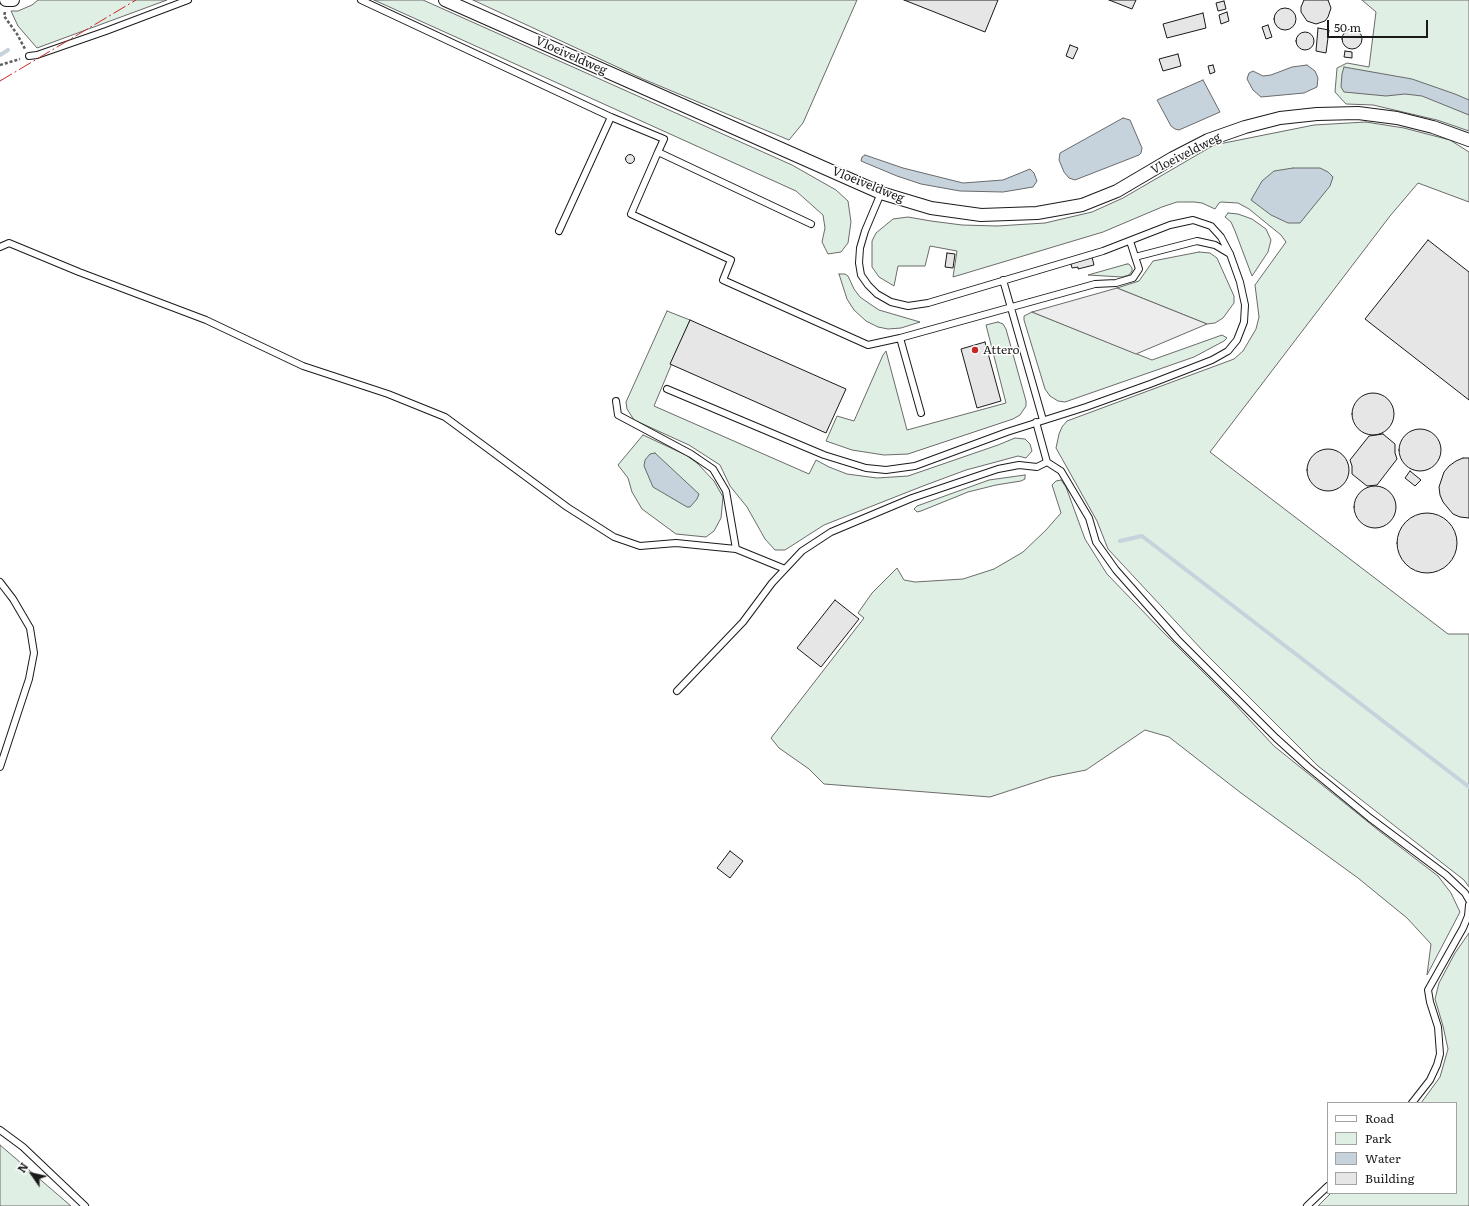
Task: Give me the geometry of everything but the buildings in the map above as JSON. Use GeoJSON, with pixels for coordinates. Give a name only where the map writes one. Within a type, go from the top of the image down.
{"type":"FeatureCollection","features":[{"type":"Feature","properties":{"kind":"street","name":"Vloeiveldweg"},"geometry":{"type":"LineString","coordinates":[[445,0],[881,193],[931,208],[974,214],[1037,213],[1082,204],[1117,191],[1173,158],[1208,140],[1245,127],[1280,118],[1317,114],[1358,113],[1397,118],[1433,127],[1469,140]]}},
{"type":"Feature","properties":{"kind":"lane"},"geometry":{"type":"LineString","coordinates":[[29,56],[38,55],[188,0]]}},
{"type":"Feature","properties":{"kind":"lane"},"geometry":{"type":"LineString","coordinates":[[361,0],[611,117],[664,140],[631,214],[731,260],[723,280],[868,345],[900,338],[1095,284],[1116,283],[1133,278],[1139,269],[1130,241]]}},
{"type":"Feature","properties":{"kind":"lane"},"geometry":{"type":"LineString","coordinates":[[559,231],[611,117]]}},
{"type":"Feature","properties":{"kind":"lane"},"geometry":{"type":"LineString","coordinates":[[658,152],[811,224]]}},
{"type":"Feature","properties":{"kind":"lane"},"geometry":{"type":"LineString","coordinates":[[667,389],[824,455],[866,468],[886,470],[915,466],[1036,422],[1086,407],[1212,360],[1228,351],[1237,340],[1244,322],[1245,305],[1240,282],[1230,254],[1221,237],[1211,226],[1193,220],[1170,225],[1103,251],[928,302],[908,306],[891,302],[868,286],[861,275],[859,263],[860,248],[865,231],[881,193]]}},
{"type":"Feature","properties":{"kind":"lane"},"geometry":{"type":"LineString","coordinates":[[1135,257],[1197,241],[1215,245],[1230,254]]}},
{"type":"Feature","properties":{"kind":"lane"},"geometry":{"type":"LineString","coordinates":[[0,247],[9,243],[79,272],[206,320],[303,366],[388,394],[445,417],[567,507],[614,537],[640,546],[676,543],[736,549],[785,569]]}},
{"type":"Feature","properties":{"kind":"lane"},"geometry":{"type":"LineString","coordinates":[[1003,280],[1043,420]]}},
{"type":"Feature","properties":{"kind":"lane"},"geometry":{"type":"LineString","coordinates":[[900,338],[921,413]]}},
{"type":"Feature","properties":{"kind":"lane"},"geometry":{"type":"LineString","coordinates":[[616,402],[618,415],[691,454],[713,469],[726,491],[736,549]]}},
{"type":"Feature","properties":{"kind":"lane"},"geometry":{"type":"LineString","coordinates":[[1036,422],[1046,462],[1061,471],[1089,518],[1096,542],[1116,570],[1177,639],[1276,738],[1308,767],[1370,818],[1446,875],[1465,893],[1469,900]]}},
{"type":"Feature","properties":{"kind":"lane"},"geometry":{"type":"LineString","coordinates":[[677,691],[718,650],[743,622],[772,583],[802,551],[831,532],[912,498],[998,469],[1019,465],[1037,467],[1046,462]]}},
{"type":"Feature","properties":{"kind":"lane"},"geometry":{"type":"LineString","coordinates":[[0,582],[13,599],[30,628],[34,654],[30,679],[0,767]]}},
{"type":"Feature","properties":{"kind":"lane"},"geometry":{"type":"LineString","coordinates":[[1413,1102],[1430,1080],[1440,1054],[1438,1027],[1430,1002],[1428,990],[1463,928],[1468,916],[1469,905]]}},
{"type":"Feature","properties":{"kind":"lane"},"geometry":{"type":"LineString","coordinates":[[0,1130],[23,1147],[85,1206]]}},
{"type":"Feature","properties":{"kind":"lane"},"geometry":{"type":"LineString","coordinates":[[1307,1206],[1327,1187]]}},
{"type":"Feature","properties":{"kind":"path"},"geometry":{"type":"LineString","coordinates":[[0,65],[29,56],[17,34],[4,16],[9,0]]}},
{"type":"Feature","properties":{"kind":"green space"},"geometry":{"type":"Polygon","coordinates":[[[38,0],[167,0],[37,48],[18,26],[11,11],[18,11],[32,5],[38,0]]]}},
{"type":"Feature","properties":{"kind":"green space"},"geometry":{"type":"Polygon","coordinates":[[[374,0],[423,0],[792,165],[836,190],[848,201],[851,222],[848,243],[841,252],[828,254],[822,242],[825,228],[823,215],[796,191],[374,0]]]}},
{"type":"Feature","properties":{"kind":"green space"},"geometry":{"type":"Polygon","coordinates":[[[473,0],[857,0],[803,123],[789,140],[643,79],[473,0]]]}},
{"type":"Feature","properties":{"kind":"green space"},"geometry":{"type":"Polygon","coordinates":[[[1362,0],[1469,0],[1469,131],[1437,120],[1373,105],[1346,104],[1335,92],[1337,68],[1347,63],[1369,67],[1376,12],[1362,0]]]}},
{"type":"Feature","properties":{"kind":"green space"},"geometry":{"type":"Polygon","coordinates":[[[1366,122],[1404,128],[1450,140],[1469,152],[1469,202],[1418,183],[1390,216],[1210,452],[1448,634],[1469,634],[1469,887],[1464,880],[1318,766],[1204,652],[1108,549],[1097,521],[1056,448],[1059,434],[1067,421],[1234,359],[1243,351],[1256,329],[1259,317],[1255,285],[1286,242],[1281,235],[1249,209],[1238,203],[1221,202],[1215,209],[1202,203],[1177,202],[1103,232],[953,277],[957,251],[930,246],[925,266],[898,266],[894,286],[879,277],[872,267],[872,241],[876,233],[893,219],[908,217],[962,225],[997,226],[1045,223],[1092,212],[1123,198],[1214,145],[1314,125],[1366,122]]]}},
{"type":"Feature","properties":{"kind":"green space"},"geometry":{"type":"Polygon","coordinates":[[[1228,213],[1238,214],[1252,219],[1266,229],[1271,240],[1268,252],[1252,276],[1231,222],[1225,217],[1228,213]]]}},
{"type":"Feature","properties":{"kind":"green space"},"geometry":{"type":"Polygon","coordinates":[[[1199,252],[1210,253],[1217,258],[1234,296],[1234,303],[1223,318],[1215,323],[1207,324],[1117,288],[1139,281],[1153,261],[1199,252]]]}},
{"type":"Feature","properties":{"kind":"green space"},"geometry":{"type":"Polygon","coordinates":[[[1129,264],[1132,268],[1132,271],[1129,275],[1122,277],[1088,275],[1129,264]]]}},
{"type":"Feature","properties":{"kind":"green space"},"geometry":{"type":"Polygon","coordinates":[[[839,274],[845,274],[848,276],[854,289],[860,297],[879,310],[920,322],[901,328],[888,329],[878,327],[866,321],[854,310],[847,299],[839,274]]]}},
{"type":"Feature","properties":{"kind":"green space"},"geometry":{"type":"Polygon","coordinates":[[[667,311],[690,320],[654,406],[809,474],[816,460],[847,474],[877,478],[908,476],[1015,438],[1025,439],[1030,444],[1032,451],[1026,458],[1018,456],[966,470],[923,486],[824,525],[785,550],[775,550],[765,539],[747,507],[730,486],[720,465],[689,445],[634,420],[627,409],[626,402],[667,311]]]}},
{"type":"Feature","properties":{"kind":"green space"},"geometry":{"type":"Polygon","coordinates":[[[1032,312],[1152,360],[1222,335],[1227,338],[1194,357],[1065,402],[1058,401],[1050,396],[1045,389],[1024,320],[1024,316],[1032,312]]]}},
{"type":"Feature","properties":{"kind":"green space"},"geometry":{"type":"Polygon","coordinates":[[[998,322],[1003,324],[1006,329],[1026,401],[1026,406],[1020,415],[1013,419],[908,454],[884,455],[852,450],[826,441],[837,416],[854,421],[886,351],[907,430],[1006,403],[986,325],[998,322]]]}},
{"type":"Feature","properties":{"kind":"green space"},"geometry":{"type":"Polygon","coordinates":[[[643,435],[686,455],[697,463],[714,481],[723,497],[721,518],[714,531],[706,537],[676,534],[642,509],[632,492],[628,478],[618,465],[643,435]]]}},
{"type":"Feature","properties":{"kind":"green space"},"geometry":{"type":"Polygon","coordinates":[[[1025,475],[1025,479],[1021,481],[968,492],[921,511],[917,512],[914,509],[917,506],[989,480],[1025,475]]]}},
{"type":"Feature","properties":{"kind":"green space"},"geometry":{"type":"Polygon","coordinates":[[[1061,480],[1066,487],[1085,539],[1107,574],[1232,701],[1274,746],[1378,830],[1438,876],[1451,893],[1460,912],[1427,975],[1431,944],[1407,918],[1358,878],[1241,793],[1169,737],[1145,730],[1086,770],[1051,777],[990,797],[824,784],[809,769],[779,748],[771,738],[864,618],[858,613],[872,593],[897,568],[904,580],[915,582],[963,579],[994,569],[1023,552],[1061,513],[1052,485],[1056,481],[1061,480]]]}},
{"type":"Feature","properties":{"kind":"green space"},"geometry":{"type":"Polygon","coordinates":[[[1469,933],[1469,1206],[1318,1206],[1330,1194],[1457,1194],[1457,1102],[1422,1102],[1440,1077],[1448,1049],[1435,999],[1439,983],[1455,953],[1469,933]]]}},
{"type":"Feature","properties":{"kind":"green space"},"geometry":{"type":"Polygon","coordinates":[[[0,1145],[71,1206],[0,1206],[0,1145]]]}},
{"type":"Feature","properties":{"kind":"shaded area"},"geometry":{"type":"Polygon","coordinates":[[[1117,288],[1207,324],[1136,354],[1032,312],[1117,288]]]}},
{"type":"Feature","properties":{"kind":"water"},"geometry":{"type":"Polygon","coordinates":[[[1307,65],[1315,71],[1318,78],[1317,87],[1304,93],[1261,97],[1253,90],[1247,79],[1249,73],[1253,71],[1263,76],[1271,75],[1292,67],[1307,65]]]}},
{"type":"Feature","properties":{"kind":"water"},"geometry":{"type":"Polygon","coordinates":[[[1344,67],[1412,79],[1455,94],[1469,100],[1469,115],[1422,96],[1405,94],[1386,96],[1344,92],[1341,87],[1344,67]]]}},
{"type":"Feature","properties":{"kind":"water"},"geometry":{"type":"Polygon","coordinates":[[[1203,80],[1220,112],[1179,130],[1175,129],[1171,126],[1157,100],[1203,80]]]}},
{"type":"Feature","properties":{"kind":"water"},"geometry":{"type":"Polygon","coordinates":[[[1123,118],[1130,120],[1142,148],[1141,153],[1075,180],[1069,178],[1064,172],[1059,160],[1060,153],[1123,118]]]}},
{"type":"Feature","properties":{"kind":"water"},"geometry":{"type":"Polygon","coordinates":[[[865,155],[903,168],[963,183],[1003,180],[1030,169],[1034,173],[1037,181],[1033,187],[1003,192],[960,191],[921,184],[897,176],[861,161],[862,157],[865,155]]]}},
{"type":"Feature","properties":{"kind":"water"},"geometry":{"type":"Polygon","coordinates":[[[1293,168],[1320,168],[1328,172],[1333,177],[1330,186],[1300,223],[1288,223],[1271,215],[1251,200],[1262,181],[1274,171],[1293,168]]]}},
{"type":"Feature","properties":{"kind":"water"},"geometry":{"type":"Polygon","coordinates":[[[655,453],[699,494],[697,499],[690,507],[687,507],[653,487],[644,466],[645,460],[650,454],[655,453]]]}},
{"type":"Feature","properties":{"kind":"waterway"},"geometry":{"type":"LineString","coordinates":[[0,55],[8,50]]}},
{"type":"Feature","properties":{"kind":"waterway"},"geometry":{"type":"LineString","coordinates":[[1120,541],[1142,536],[1469,787]]}},
{"type":"Feature","properties":{"kind":"power"},"geometry":{"type":"LineString","coordinates":[[0,81],[136,0]]}},
{"type":"Feature","properties":{"kind":"place","name":"Attero"},"geometry":{"type":"Point","coordinates":[975,350]}}]}
